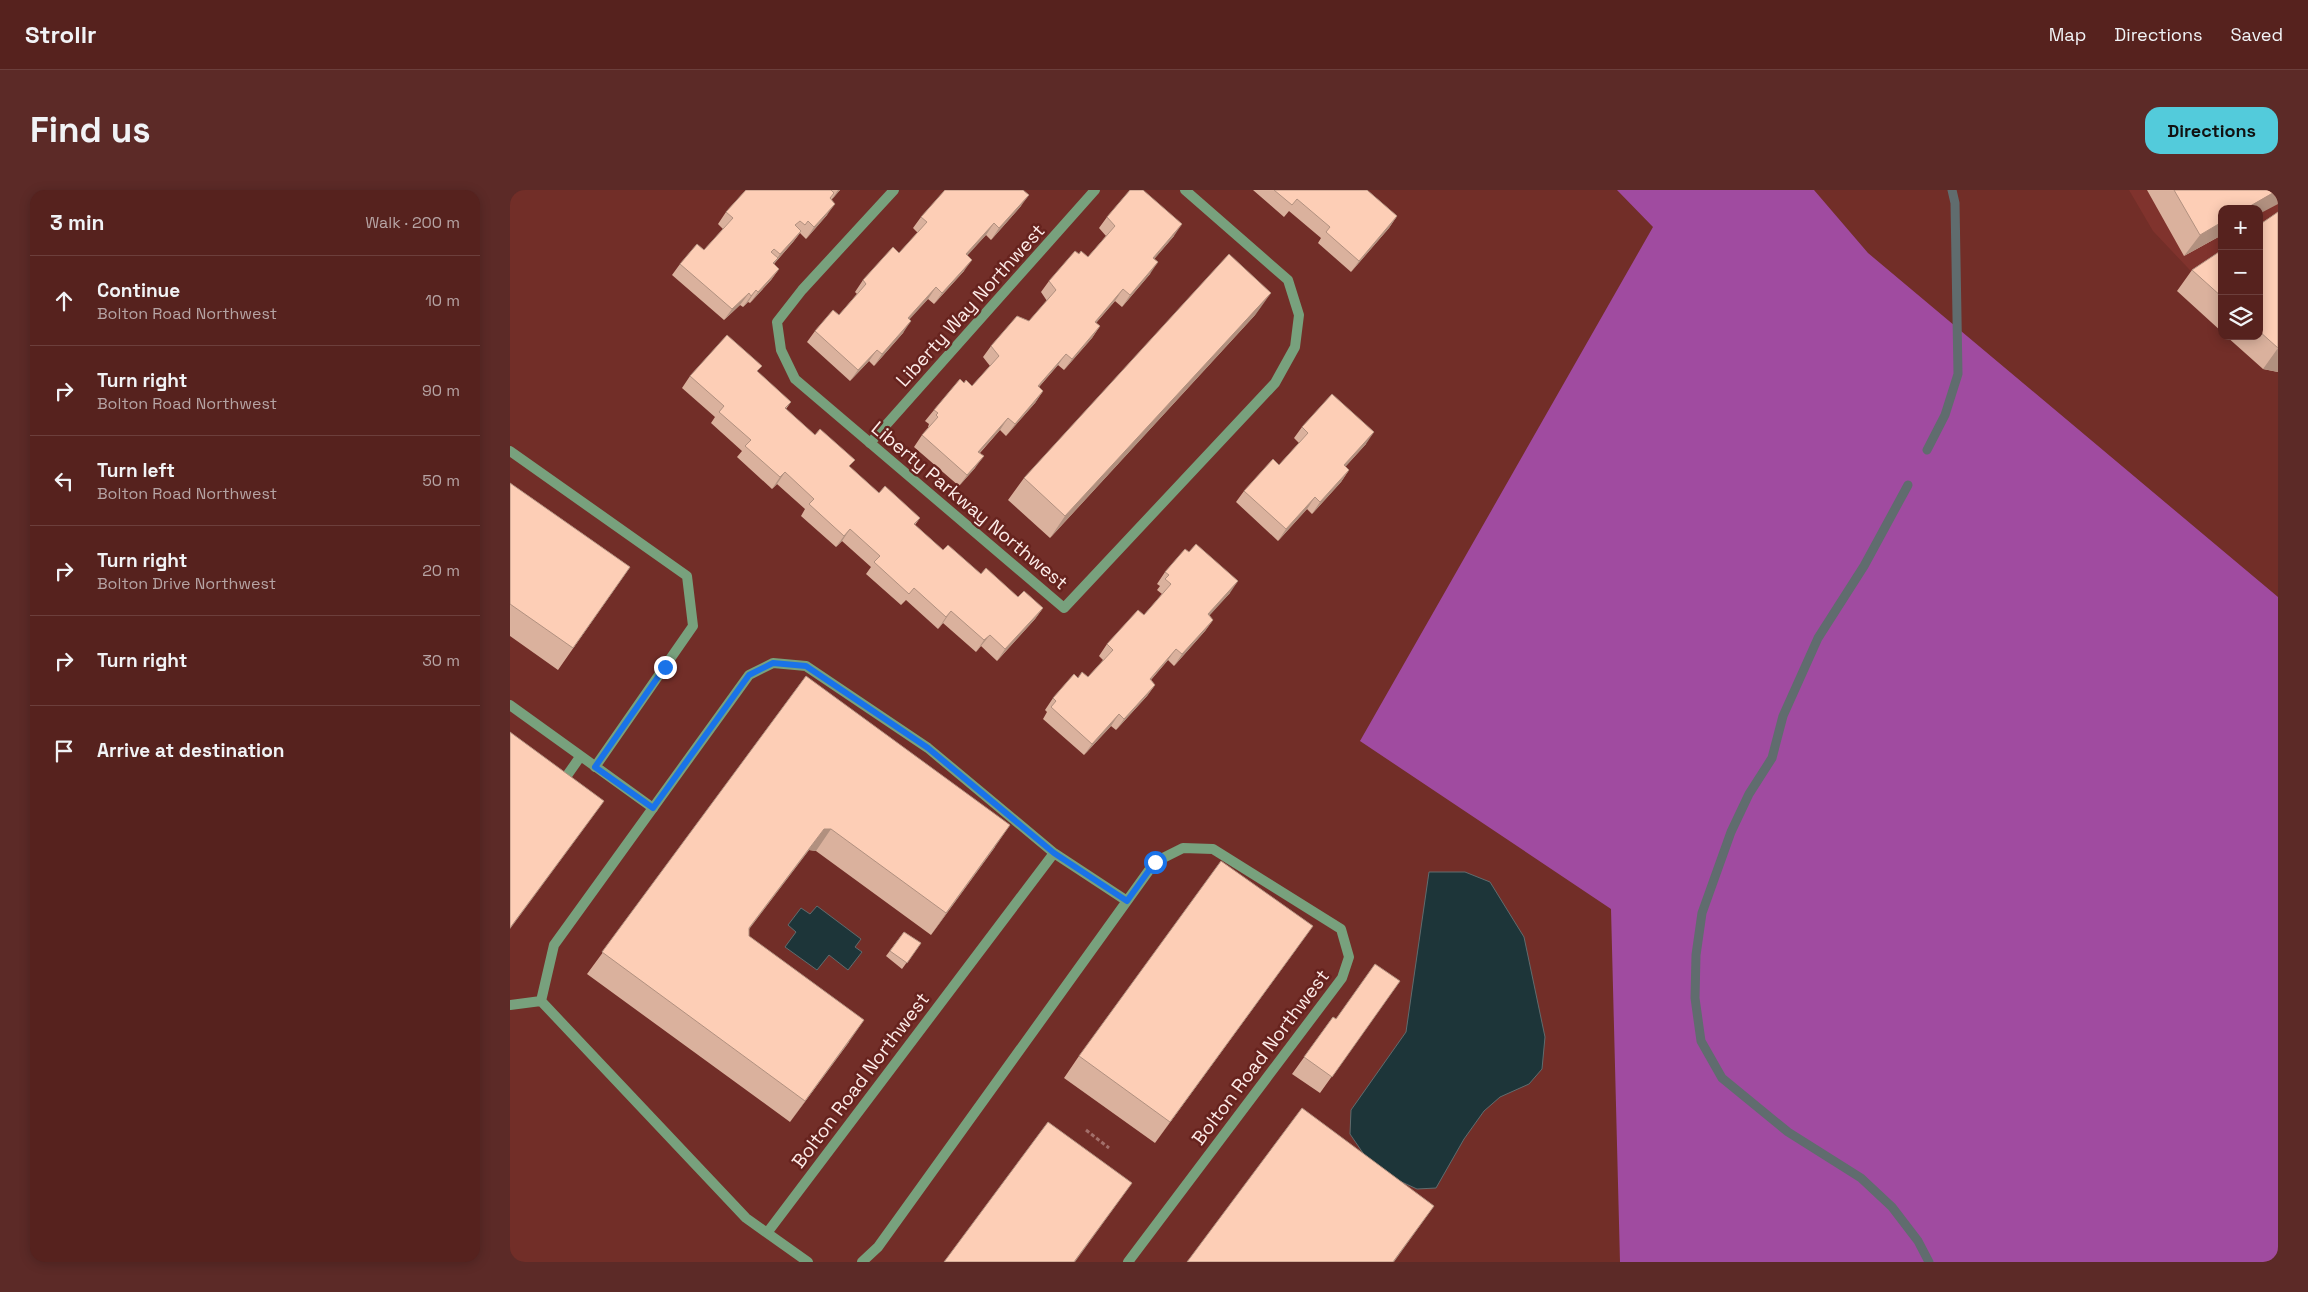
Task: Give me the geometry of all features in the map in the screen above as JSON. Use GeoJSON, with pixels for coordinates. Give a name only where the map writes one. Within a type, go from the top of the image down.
{"type":"FeatureCollection","features":[{"type":"Feature","properties":{"kind":"street","name":"Liberty Parkway Northwest"},"geometry":{"type":"LineString","coordinates":[[894,190],[802,290],[777,322],[780,350],[795,380],[1064,608],[1275,383],[1295,347],[1299,315],[1288,280],[1185,190]]}},
{"type":"Feature","properties":{"kind":"street","name":"Liberty Way Northwest"},"geometry":{"type":"LineString","coordinates":[[870,443],[1095,190]]}},
{"type":"Feature","properties":{"kind":"street"},"geometry":{"type":"LineString","coordinates":[[510,451],[687,576],[693,626],[595,767]]}},
{"type":"Feature","properties":{"kind":"street"},"geometry":{"type":"LineString","coordinates":[[541,1001],[554,946],[749,675],[773,663],[806,666],[928,748],[1054,853],[1127,901]]}},
{"type":"Feature","properties":{"kind":"street"},"geometry":{"type":"LineString","coordinates":[[510,704],[580,757],[653,808]]}},
{"type":"Feature","properties":{"kind":"street"},"geometry":{"type":"LineString","coordinates":[[552,796],[580,757]]}},
{"type":"Feature","properties":{"kind":"street","name":"Bolton Road Northwest"},"geometry":{"type":"LineString","coordinates":[[862,1262],[878,1247],[1155,862],[1183,848],[1212,849],[1341,929],[1349,957],[1342,978],[1128,1262]]}},
{"type":"Feature","properties":{"kind":"street","name":"Bolton Road Northwest"},"geometry":{"type":"LineString","coordinates":[[767,1233],[1054,853]]}},
{"type":"Feature","properties":{"kind":"street"},"geometry":{"type":"LineString","coordinates":[[510,1005],[541,1001]]}},
{"type":"Feature","properties":{"kind":"street"},"geometry":{"type":"LineString","coordinates":[[541,1001],[746,1218],[808,1262]]}},
{"type":"Feature","properties":{"kind":"path"},"geometry":{"type":"LineString","coordinates":[[1086,1130],[1109,1148]]}},
{"type":"Feature","properties":{"kind":"shaded area"},"geometry":{"type":"Polygon","coordinates":[[[1617,190],[1814,190],[1868,253],[2278,597],[2278,1262],[1620,1262],[1611,909],[1360,741],[1653,227],[1617,190]]]}},
{"type":"Feature","properties":{"kind":"shaded area"},"geometry":{"type":"Polygon","coordinates":[[[2129,190],[2278,190],[2278,365],[2262,340],[2263,205],[2218,205],[2218,300],[2153,231],[2129,190]]]}},
{"type":"Feature","properties":{"kind":"water"},"geometry":{"type":"Polygon","coordinates":[[[1429,872],[1465,872],[1490,882],[1524,937],[1545,1037],[1542,1069],[1529,1084],[1500,1097],[1484,1111],[1464,1139],[1436,1188],[1417,1189],[1393,1178],[1365,1156],[1350,1134],[1351,1110],[1406,1032],[1429,872]]]}},
{"type":"Feature","properties":{"kind":"water"},"geometry":{"type":"Polygon","coordinates":[[[817,906],[861,939],[855,947],[862,952],[848,970],[829,955],[817,970],[785,947],[796,932],[788,925],[801,908],[810,914],[817,906]]]}},
{"type":"Feature","properties":{"kind":"building"},"geometry":{"type":"Polygon","coordinates":[[[746,190],[831,190],[834,193],[830,198],[835,204],[814,227],[808,221],[805,225],[800,221],[795,225],[801,231],[780,254],[774,249],[771,252],[778,258],[773,263],[779,269],[758,292],[756,290],[751,296],[749,293],[732,309],[680,264],[697,244],[704,250],[733,218],[726,212],[746,190]]]}},
{"type":"Feature","properties":{"kind":"building"},"geometry":{"type":"Polygon","coordinates":[[[945,190],[1023,190],[1029,195],[999,228],[994,223],[966,254],[972,260],[942,293],[936,287],[908,318],[911,321],[882,354],[877,350],[858,370],[815,331],[833,310],[839,315],[866,284],[863,280],[893,247],[899,253],[927,222],[921,217],[945,190]]]}},
{"type":"Feature","properties":{"kind":"building"},"geometry":{"type":"Polygon","coordinates":[[[1130,190],[1143,190],[1182,224],[1153,258],[1158,262],[1130,295],[1123,289],[1095,322],[1100,326],[1072,359],[1066,354],[1038,386],[1043,391],[1015,424],[1008,418],[978,452],[984,456],[967,475],[922,435],[938,417],[936,415],[938,413],[934,410],[960,379],[964,383],[966,380],[972,386],[999,356],[991,346],[1017,316],[1029,321],[1056,290],[1049,281],[1075,251],[1079,254],[1081,251],[1088,257],[1115,226],[1107,217],[1130,190]]]}},
{"type":"Feature","properties":{"kind":"building"},"geometry":{"type":"Polygon","coordinates":[[[1274,190],[1367,190],[1397,216],[1359,261],[1326,232],[1330,227],[1297,199],[1292,205],[1274,190]]]}},
{"type":"Feature","properties":{"kind":"building"},"geometry":{"type":"Polygon","coordinates":[[[2174,190],[2278,190],[2252,205],[2218,205],[2218,224],[2200,235],[2174,190]]]}},
{"type":"Feature","properties":{"kind":"building"},"geometry":{"type":"Polygon","coordinates":[[[2278,212],[2278,348],[2263,335],[2263,222],[2278,212]]]}},
{"type":"Feature","properties":{"kind":"building"},"geometry":{"type":"Polygon","coordinates":[[[2218,253],[2218,293],[2192,270],[2218,253]]]}},
{"type":"Feature","properties":{"kind":"building"},"geometry":{"type":"Polygon","coordinates":[[[1229,254],[1271,293],[1065,516],[1024,478],[1229,254]]]}},
{"type":"Feature","properties":{"kind":"building"},"geometry":{"type":"Polygon","coordinates":[[[727,335],[762,366],[757,371],[791,402],[785,408],[815,435],[820,429],[855,460],[849,466],[879,493],[885,486],[920,518],[914,524],[943,550],[948,545],[981,574],[986,568],[1018,597],[1024,591],[1043,608],[1005,649],[990,635],[984,640],[951,611],[946,617],[914,588],[909,594],[874,562],[880,556],[850,529],[844,536],[809,504],[814,499],[785,472],[780,477],[745,446],[751,440],[719,412],[724,406],[690,376],[727,335]]]}},
{"type":"Feature","properties":{"kind":"building"},"geometry":{"type":"Polygon","coordinates":[[[1332,394],[1374,432],[1344,465],[1349,470],[1320,502],[1315,497],[1286,529],[1244,491],[1273,459],[1279,465],[1308,433],[1302,427],[1332,394]]]}},
{"type":"Feature","properties":{"kind":"building"},"geometry":{"type":"Polygon","coordinates":[[[510,483],[630,567],[573,648],[510,604],[510,483]]]}},
{"type":"Feature","properties":{"kind":"building"},"geometry":{"type":"Polygon","coordinates":[[[1196,544],[1238,581],[1208,614],[1213,620],[1182,654],[1176,649],[1150,679],[1155,685],[1124,719],[1119,714],[1092,744],[1051,707],[1056,701],[1053,698],[1074,674],[1078,678],[1082,672],[1088,677],[1113,650],[1107,644],[1138,610],[1144,615],[1171,584],[1165,579],[1169,575],[1165,572],[1185,549],[1189,552],[1196,544]]]}},
{"type":"Feature","properties":{"kind":"building"},"geometry":{"type":"Polygon","coordinates":[[[806,676],[1010,825],[946,913],[831,829],[824,829],[749,928],[749,936],[864,1020],[805,1101],[602,952],[806,676]]]}},
{"type":"Feature","properties":{"kind":"building"},"geometry":{"type":"Polygon","coordinates":[[[510,732],[604,801],[510,928],[510,732]]]}},
{"type":"Feature","properties":{"kind":"building"},"geometry":{"type":"Polygon","coordinates":[[[1221,861],[1313,926],[1170,1122],[1079,1056],[1221,861]]]}},
{"type":"Feature","properties":{"kind":"building"},"geometry":{"type":"Polygon","coordinates":[[[904,932],[921,943],[907,963],[890,951],[904,932]]]}},
{"type":"Feature","properties":{"kind":"building"},"geometry":{"type":"Polygon","coordinates":[[[1375,964],[1400,981],[1332,1077],[1304,1057],[1333,1017],[1336,1019],[1375,964]]]}},
{"type":"Feature","properties":{"kind":"building"},"geometry":{"type":"Polygon","coordinates":[[[1302,1108],[1434,1206],[1393,1262],[1187,1262],[1302,1108]]]}},
{"type":"Feature","properties":{"kind":"building"},"geometry":{"type":"Polygon","coordinates":[[[1048,1122],[1132,1183],[1074,1262],[944,1262],[1048,1122]]]}},
{"type":"Feature","properties":{"kind":"waterway"},"geometry":{"type":"LineString","coordinates":[[1927,450],[1945,415],[1958,374],[1955,203],[1952,190]]}},
{"type":"Feature","properties":{"kind":"waterway"},"geometry":{"type":"LineString","coordinates":[[1908,485],[1864,566],[1818,638],[1783,716],[1772,758],[1749,794],[1731,832],[1702,913],[1696,955],[1695,998],[1701,1041],[1722,1078],[1788,1132],[1861,1178],[1892,1207],[1918,1241],[1929,1262]]}},
{"type":"Feature","properties":{"kind":"route"},"geometry":{"type":"LineString","coordinates":[[665,667],[595,767],[653,808],[749,675],[773,663],[806,666],[928,748],[1054,853],[1127,901],[1155,862]]}}]}
